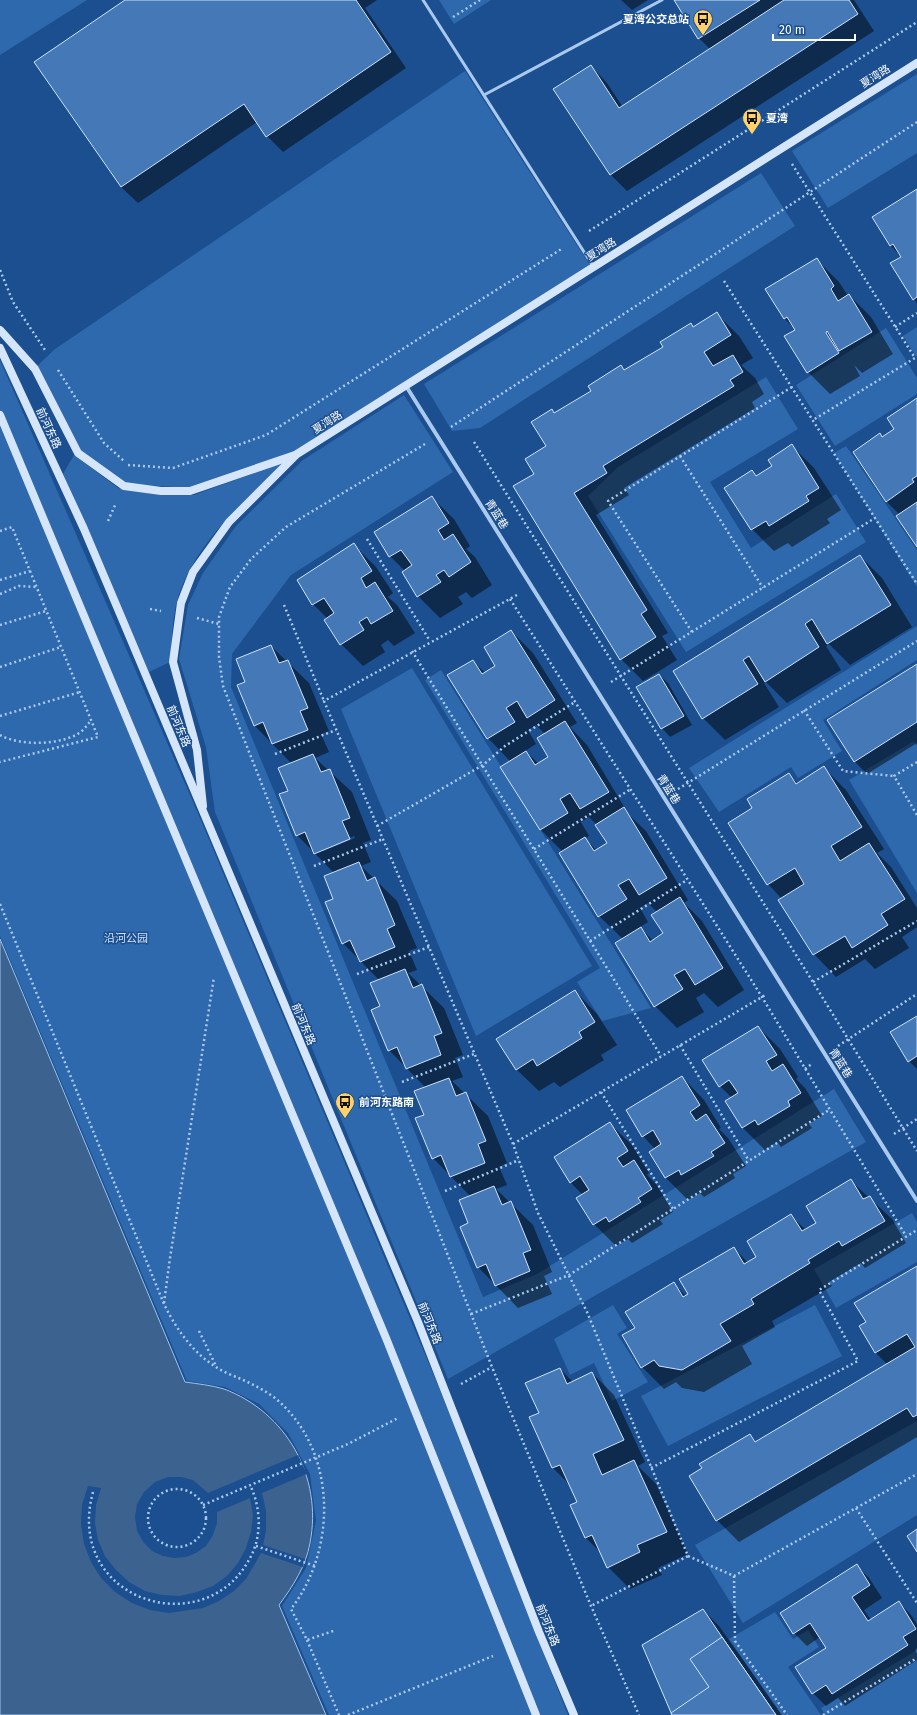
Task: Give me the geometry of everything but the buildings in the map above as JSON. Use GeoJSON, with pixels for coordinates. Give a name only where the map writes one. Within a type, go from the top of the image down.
{"type":"FeatureCollection","features":[{"type":"Feature","properties":{"kind":"main road","name":"夏湾路"},"geometry":{"type":"LineString","coordinates":[[297,454],[917,63]]}},
{"type":"Feature","properties":{"kind":"main road"},"geometry":{"type":"LineString","coordinates":[[0,330],[35,369],[78,453],[124,486],[161,491],[190,491],[297,454]]}},
{"type":"Feature","properties":{"kind":"main road","name":"前河东路"},"geometry":{"type":"LineString","coordinates":[[0,348],[99,565],[418,1322],[539,1632],[574,1715]]}},
{"type":"Feature","properties":{"kind":"main road"},"geometry":{"type":"LineString","coordinates":[[0,415],[383,1331],[536,1715]]}},
{"type":"Feature","properties":{"kind":"main road"},"geometry":{"type":"LineString","coordinates":[[204,816],[197,750],[173,662],[181,603],[193,572],[229,522],[297,454]]}},
{"type":"Feature","properties":{"kind":"street","name":"青蓝巷"},"geometry":{"type":"LineString","coordinates":[[406,386],[917,1201]]}},
{"type":"Feature","properties":{"kind":"lane"},"geometry":{"type":"LineString","coordinates":[[423,0],[594,268]]}},
{"type":"Feature","properties":{"kind":"lane"},"geometry":{"type":"LineString","coordinates":[[484,96],[662,0]]}},
{"type":"Feature","properties":{"kind":"path"},"geometry":{"type":"LineString","coordinates":[[439,26],[479,0]]}},
{"type":"Feature","properties":{"kind":"path"},"geometry":{"type":"LineString","coordinates":[[54,364],[104,443],[128,465],[172,468],[266,435],[576,240],[917,22]]}},
{"type":"Feature","properties":{"kind":"path"},"geometry":{"type":"LineString","coordinates":[[639,1715],[591,1606],[492,1367],[223,686],[219,657],[219,617],[230,586],[252,559],[286,527],[437,436],[809,191],[917,122]]}},
{"type":"Feature","properties":{"kind":"path"},"geometry":{"type":"LineString","coordinates":[[782,148],[914,358],[813,420]]}},
{"type":"Feature","properties":{"kind":"path"},"geometry":{"type":"LineString","coordinates":[[0,270],[13,302],[46,352]]}},
{"type":"Feature","properties":{"kind":"path"},"geometry":{"type":"LineString","coordinates":[[724,281],[917,584]]}},
{"type":"Feature","properties":{"kind":"path"},"geometry":{"type":"LineString","coordinates":[[895,327],[917,313]]}},
{"type":"Feature","properties":{"kind":"path"},"geometry":{"type":"LineString","coordinates":[[692,632],[608,501],[792,387]]}},
{"type":"Feature","properties":{"kind":"path"},"geometry":{"type":"LineString","coordinates":[[474,442],[849,1039],[917,1151]]}},
{"type":"Feature","properties":{"kind":"path"},"geometry":{"type":"LineString","coordinates":[[680,456],[763,588]]}},
{"type":"Feature","properties":{"kind":"path"},"geometry":{"type":"LineString","coordinates":[[597,691],[875,518]]}},
{"type":"Feature","properties":{"kind":"path"},"geometry":{"type":"LineString","coordinates":[[0,531],[12,527],[98,737],[0,762]]}},
{"type":"Feature","properties":{"kind":"path"},"geometry":{"type":"LineString","coordinates":[[367,539],[430,642]]}},
{"type":"Feature","properties":{"kind":"path"},"geometry":{"type":"LineString","coordinates":[[0,580],[30,571]]}},
{"type":"Feature","properties":{"kind":"path"},"geometry":{"type":"LineString","coordinates":[[0,594],[19,586],[36,587]]}},
{"type":"Feature","properties":{"kind":"path"},"geometry":{"type":"LineString","coordinates":[[324,701],[412,651],[532,587]]}},
{"type":"Feature","properties":{"kind":"path"},"geometry":{"type":"LineString","coordinates":[[510,599],[762,997],[906,1236]]}},
{"type":"Feature","properties":{"kind":"path"},"geometry":{"type":"LineString","coordinates":[[284,605],[513,1144],[538,1213],[587,1312],[688,1556],[734,1576]]}},
{"type":"Feature","properties":{"kind":"path"},"geometry":{"type":"LineString","coordinates":[[0,625],[46,611]]}},
{"type":"Feature","properties":{"kind":"path"},"geometry":{"type":"LineString","coordinates":[[664,798],[917,641]]}},
{"type":"Feature","properties":{"kind":"path"},"geometry":{"type":"LineString","coordinates":[[0,667],[61,647]]}},
{"type":"Feature","properties":{"kind":"path"},"geometry":{"type":"LineString","coordinates":[[412,651],[661,1056]]}},
{"type":"Feature","properties":{"kind":"path"},"geometry":{"type":"LineString","coordinates":[[0,716],[80,692]]}},
{"type":"Feature","properties":{"kind":"path"},"geometry":{"type":"LineString","coordinates":[[377,826],[482,765],[505,746],[575,702]]}},
{"type":"Feature","properties":{"kind":"path"},"geometry":{"type":"LineString","coordinates":[[804,710],[843,771],[894,776],[917,762]]}},
{"type":"Feature","properties":{"kind":"path"},"geometry":{"type":"LineString","coordinates":[[0,735],[28,743],[59,740],[76,735],[91,720]]}},
{"type":"Feature","properties":{"kind":"path"},"geometry":{"type":"LineString","coordinates":[[275,754],[336,730]]}},
{"type":"Feature","properties":{"kind":"path"},"geometry":{"type":"LineString","coordinates":[[894,776],[917,815]]}},
{"type":"Feature","properties":{"kind":"path"},"geometry":{"type":"LineString","coordinates":[[534,849],[631,789]]}},
{"type":"Feature","properties":{"kind":"path"},"geometry":{"type":"LineString","coordinates":[[314,866],[383,839]]}},
{"type":"Feature","properties":{"kind":"path"},"geometry":{"type":"LineString","coordinates":[[590,941],[687,880]]}},
{"type":"Feature","properties":{"kind":"path"},"geometry":{"type":"LineString","coordinates":[[0,904],[164,1304],[174,1324],[196,1351],[216,1366],[259,1387],[280,1402],[302,1427],[316,1458],[324,1492],[322,1538],[315,1566],[306,1588],[291,1610],[307,1640],[339,1715]]}},
{"type":"Feature","properties":{"kind":"path"},"geometry":{"type":"LineString","coordinates":[[813,982],[917,921]]}},
{"type":"Feature","properties":{"kind":"path"},"geometry":{"type":"LineString","coordinates":[[357,974],[428,947]]}},
{"type":"Feature","properties":{"kind":"path"},"geometry":{"type":"LineString","coordinates":[[164,1304],[215,973]]}},
{"type":"Feature","properties":{"kind":"path"},"geometry":{"type":"LineString","coordinates":[[513,1144],[782,986]]}},
{"type":"Feature","properties":{"kind":"path"},"geometry":{"type":"LineString","coordinates":[[805,1069],[917,994]]}},
{"type":"Feature","properties":{"kind":"path"},"geometry":{"type":"LineString","coordinates":[[680,1045],[749,1161]]}},
{"type":"Feature","properties":{"kind":"path"},"geometry":{"type":"LineString","coordinates":[[402,1082],[474,1054]]}},
{"type":"Feature","properties":{"kind":"path"},"geometry":{"type":"LineString","coordinates":[[601,1092],[673,1209]]}},
{"type":"Feature","properties":{"kind":"path"},"geometry":{"type":"LineString","coordinates":[[471,1314],[568,1275],[830,1110]]}},
{"type":"Feature","properties":{"kind":"path"},"geometry":{"type":"LineString","coordinates":[[880,1142],[917,1119]]}},
{"type":"Feature","properties":{"kind":"path"},"geometry":{"type":"LineString","coordinates":[[445,1191],[519,1160]]}},
{"type":"Feature","properties":{"kind":"path"},"geometry":{"type":"LineString","coordinates":[[651,1468],[858,1361],[819,1290],[917,1230]]}},
{"type":"Feature","properties":{"kind":"path"},"geometry":{"type":"LineString","coordinates":[[199,1331],[216,1366]]}},
{"type":"Feature","properties":{"kind":"path"},"geometry":{"type":"LineString","coordinates":[[445,1392],[492,1367]]}},
{"type":"Feature","properties":{"kind":"path"},"geometry":{"type":"LineString","coordinates":[[203,1505],[348,1444],[398,1418]]}},
{"type":"Feature","properties":{"kind":"path"},"geometry":{"type":"LineString","coordinates":[[734,1576],[917,1474]]}},
{"type":"Feature","properties":{"kind":"path"},"geometry":{"type":"LineString","coordinates":[[93,1492],[88,1524],[92,1545],[98,1561],[111,1578],[130,1593],[149,1600],[171,1604],[185,1603],[217,1594],[236,1579],[247,1564],[256,1546],[260,1522],[251,1486]]}},
{"type":"Feature","properties":{"kind":"path"},"geometry":{"type":"LineString","coordinates":[[178,1489],[187,1491],[196,1496],[203,1505],[206,1519],[205,1527],[195,1541],[187,1546],[170,1547],[162,1543],[150,1529],[148,1520],[149,1510],[153,1501],[168,1490],[178,1489]]}},
{"type":"Feature","properties":{"kind":"path"},"geometry":{"type":"LineString","coordinates":[[856,1508],[917,1603]]}},
{"type":"Feature","properties":{"kind":"path"},"geometry":{"type":"LineString","coordinates":[[256,1546],[315,1566]]}},
{"type":"Feature","properties":{"kind":"path"},"geometry":{"type":"LineString","coordinates":[[591,1606],[688,1556]]}},
{"type":"Feature","properties":{"kind":"path"},"geometry":{"type":"LineString","coordinates":[[734,1576],[735,1640],[787,1715]]}},
{"type":"Feature","properties":{"kind":"path"},"geometry":{"type":"LineString","coordinates":[[307,1640],[336,1630]]}},
{"type":"Feature","properties":{"kind":"path"},"geometry":{"type":"LineString","coordinates":[[348,1715],[493,1655]]}},
{"type":"Feature","properties":{"kind":"path"},"geometry":{"type":"LineString","coordinates":[[824,1715],[917,1658]]}},
{"type":"Feature","properties":{"kind":"green space"},"geometry":{"type":"Polygon","coordinates":[[[0,0],[87,0],[0,55],[0,0]]]}},
{"type":"Feature","properties":{"kind":"green space"},"geometry":{"type":"Polygon","coordinates":[[[439,0],[491,0],[454,24],[439,0]]]}},
{"type":"Feature","properties":{"kind":"green space"},"geometry":{"type":"Polygon","coordinates":[[[465,71],[591,267],[295,452],[190,488],[125,484],[79,451],[36,367],[55,349],[465,71]]]}},
{"type":"Feature","properties":{"kind":"green space"},"geometry":{"type":"Polygon","coordinates":[[[917,74],[917,153],[828,208],[792,151],[917,74]]]}},
{"type":"Feature","properties":{"kind":"green space"},"geometry":{"type":"Polygon","coordinates":[[[761,173],[795,226],[480,428],[452,431],[424,384],[761,173]]]}},
{"type":"Feature","properties":{"kind":"green space"},"geometry":{"type":"Polygon","coordinates":[[[917,327],[917,358],[903,336],[917,327]]]}},
{"type":"Feature","properties":{"kind":"green space"},"geometry":{"type":"Polygon","coordinates":[[[886,328],[917,378],[917,394],[835,446],[796,385],[886,328]]]}},
{"type":"Feature","properties":{"kind":"green space","name":"沿河公园"},"geometry":{"type":"Polygon","coordinates":[[[0,360],[200,818],[440,1390],[568,1715],[329,1715],[282,1606],[306,1568],[316,1521],[310,1474],[288,1433],[259,1404],[225,1387],[187,1381],[0,936],[0,360]]]}},
{"type":"Feature","properties":{"kind":"green space"},"geometry":{"type":"Polygon","coordinates":[[[766,377],[798,429],[710,482],[751,548],[836,494],[866,542],[686,652],[588,496],[618,467],[766,377]]]}},
{"type":"Feature","properties":{"kind":"green space"},"geometry":{"type":"Polygon","coordinates":[[[404,395],[453,472],[291,575],[232,654],[231,687],[483,1297],[537,1274],[834,1089],[866,1142],[448,1379],[215,812],[206,747],[179,659],[188,605],[203,573],[236,526],[303,460],[404,395]]]}},
{"type":"Feature","properties":{"kind":"green space"},"geometry":{"type":"Polygon","coordinates":[[[846,446],[917,550],[917,587],[834,453],[846,446]]]}},
{"type":"Feature","properties":{"kind":"green space"},"geometry":{"type":"Polygon","coordinates":[[[74,455],[118,488],[161,495],[194,495],[285,462],[237,508],[195,560],[185,580],[175,608],[170,662],[149,672],[63,474],[74,455]]]}},
{"type":"Feature","properties":{"kind":"green space"},"geometry":{"type":"Polygon","coordinates":[[[917,626],[917,660],[823,720],[842,751],[798,778],[791,767],[719,812],[689,768],[917,626]]]}},
{"type":"Feature","properties":{"kind":"green space"},"geometry":{"type":"Polygon","coordinates":[[[412,668],[592,966],[476,1036],[341,709],[412,668]]]}},
{"type":"Feature","properties":{"kind":"green space"},"geometry":{"type":"Polygon","coordinates":[[[441,670],[651,1008],[602,1021],[577,982],[600,968],[425,680],[441,670]]]}},
{"type":"Feature","properties":{"kind":"green space"},"geometry":{"type":"Polygon","coordinates":[[[914,741],[917,746],[917,893],[849,780],[914,741]]]}},
{"type":"Feature","properties":{"kind":"green space"},"geometry":{"type":"Polygon","coordinates":[[[912,1213],[917,1222],[917,1262],[836,1308],[814,1269],[912,1213]]]}},
{"type":"Feature","properties":{"kind":"green space"},"geometry":{"type":"Polygon","coordinates":[[[613,1305],[627,1328],[617,1334],[648,1382],[612,1401],[594,1363],[570,1375],[554,1339],[613,1305]]]}},
{"type":"Feature","properties":{"kind":"green space"},"geometry":{"type":"Polygon","coordinates":[[[815,1305],[842,1356],[668,1446],[641,1396],[815,1305]]]}},
{"type":"Feature","properties":{"kind":"green space"},"geometry":{"type":"Polygon","coordinates":[[[917,1421],[917,1515],[743,1623],[695,1545],[917,1421]]]}},
{"type":"Feature","properties":{"kind":"green space"},"geometry":{"type":"Polygon","coordinates":[[[775,1612],[793,1639],[808,1630],[819,1647],[788,1667],[821,1715],[781,1715],[729,1639],[775,1612]]]}},
{"type":"Feature","properties":{"kind":"green space"},"geometry":{"type":"Polygon","coordinates":[[[917,1650],[917,1715],[825,1715],[821,1708],[917,1650]]]}},
{"type":"Feature","properties":{"kind":"shaded area"},"geometry":{"type":"Polygon","coordinates":[[[0,939],[185,1382],[224,1389],[246,1400],[265,1413],[282,1430],[295,1450],[305,1471],[311,1494],[313,1518],[310,1543],[298,1576],[279,1605],[326,1715],[0,1715],[0,939]]]}},
{"type":"Feature","properties":{"kind":"pier"},"geometry":{"type":"Polygon","coordinates":[[[298,1455],[307,1474],[262,1493],[266,1511],[266,1531],[263,1545],[305,1559],[303,1567],[261,1553],[246,1579],[234,1591],[219,1601],[203,1608],[169,1613],[150,1610],[132,1603],[115,1592],[101,1578],[91,1562],[84,1544],[81,1524],[82,1505],[88,1486],[101,1488],[96,1505],[95,1523],[98,1540],[105,1556],[116,1570],[129,1582],[145,1591],[162,1595],[180,1596],[213,1586],[227,1576],[238,1563],[246,1548],[251,1532],[253,1515],[250,1498],[217,1512],[217,1523],[213,1535],[206,1546],[196,1553],[186,1557],[174,1558],[163,1556],[152,1551],[144,1543],[137,1531],[135,1517],[137,1504],[144,1492],[155,1482],[168,1477],[181,1477],[193,1480],[208,1493],[298,1455]]]}},
{"type":"Feature","properties":{"kind":"place","name":"夏湾公交总站"},"geometry":{"type":"Point","coordinates":[703,36]}},
{"type":"Feature","properties":{"kind":"place","name":"夏湾"},"geometry":{"type":"Point","coordinates":[752,135]}},
{"type":"Feature","properties":{"kind":"place","name":"前河东路南"},"geometry":{"type":"Point","coordinates":[345,1119]}}]}
